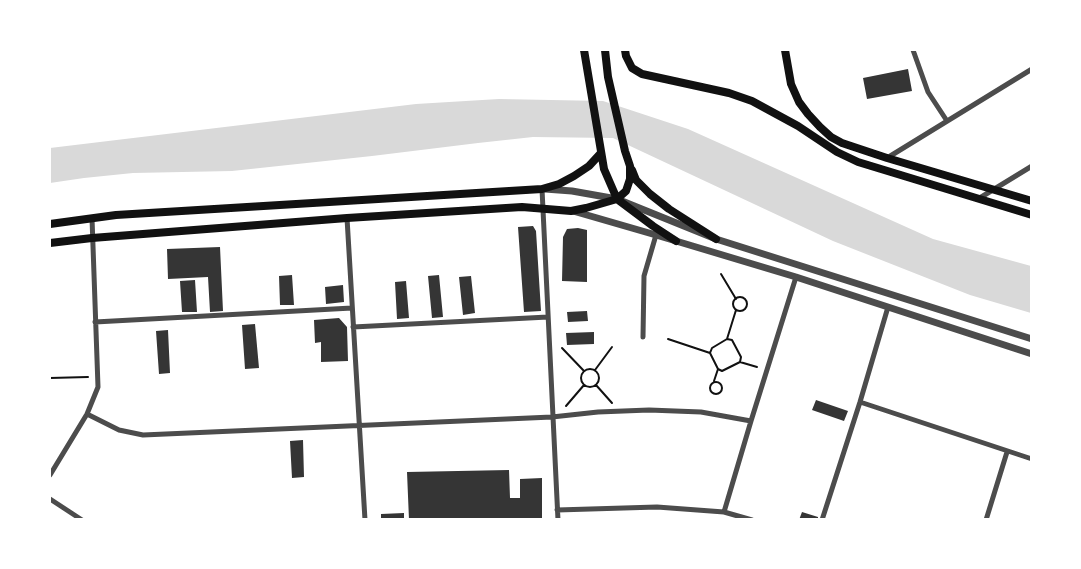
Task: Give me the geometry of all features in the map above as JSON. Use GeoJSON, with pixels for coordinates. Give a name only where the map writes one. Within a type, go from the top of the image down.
{"type":"FeatureCollection","features":[{"type":"Feature","properties":{"kind":"main road"},"geometry":{"type":"LineString","coordinates":[[584,50],[601,153],[616,199],[676,241]]}},
{"type":"Feature","properties":{"kind":"main road"},"geometry":{"type":"LineString","coordinates":[[605,50],[609,80],[625,151],[636,180],[669,209],[716,238]]}},
{"type":"Feature","properties":{"kind":"main road"},"geometry":{"type":"LineString","coordinates":[[625,50],[632,68],[642,74],[718,90],[752,101],[798,126],[837,152],[858,162],[1032,215]]}},
{"type":"Feature","properties":{"kind":"main road"},"geometry":{"type":"LineString","coordinates":[[785,50],[791,84],[799,102],[831,137],[887,158],[1032,201]]}},
{"type":"Feature","properties":{"kind":"main road"},"geometry":{"type":"LineString","coordinates":[[50,224],[116,215],[542,189],[574,176],[589,166],[601,153]]}},
{"type":"Feature","properties":{"kind":"main road"},"geometry":{"type":"LineString","coordinates":[[50,243],[347,218],[522,207],[571,211],[616,199],[626,191],[630,179],[630,166]]}},
{"type":"Feature","properties":{"kind":"street"},"geometry":{"type":"LineString","coordinates":[[913,50],[928,92],[947,121]]}},
{"type":"Feature","properties":{"kind":"street"},"geometry":{"type":"LineString","coordinates":[[887,158],[1032,69]]}},
{"type":"Feature","properties":{"kind":"street"},"geometry":{"type":"LineString","coordinates":[[978,199],[1032,166]]}},
{"type":"Feature","properties":{"kind":"street"},"geometry":{"type":"LineString","coordinates":[[558,519],[542,189],[572,191],[616,199],[716,238],[1032,339]]}},
{"type":"Feature","properties":{"kind":"street"},"geometry":{"type":"LineString","coordinates":[[571,211],[656,234],[796,277],[1032,354]]}},
{"type":"Feature","properties":{"kind":"street"},"geometry":{"type":"LineString","coordinates":[[50,475],[87,414],[98,387],[92,218]]}},
{"type":"Feature","properties":{"kind":"street"},"geometry":{"type":"LineString","coordinates":[[347,218],[365,519]]}},
{"type":"Feature","properties":{"kind":"street"},"geometry":{"type":"LineString","coordinates":[[643,337],[644,276],[656,234]]}},
{"type":"Feature","properties":{"kind":"street"},"geometry":{"type":"LineString","coordinates":[[724,512],[796,277]]}},
{"type":"Feature","properties":{"kind":"street"},"geometry":{"type":"LineString","coordinates":[[822,519],[888,307]]}},
{"type":"Feature","properties":{"kind":"street"},"geometry":{"type":"LineString","coordinates":[[95,322],[352,308]]}},
{"type":"Feature","properties":{"kind":"street"},"geometry":{"type":"LineString","coordinates":[[353,327],[548,317]]}},
{"type":"Feature","properties":{"kind":"street"},"geometry":{"type":"LineString","coordinates":[[860,402],[1032,459]]}},
{"type":"Feature","properties":{"kind":"street"},"geometry":{"type":"LineString","coordinates":[[87,414],[119,430],[143,435],[552,417],[649,410],[701,412],[751,421]]}},
{"type":"Feature","properties":{"kind":"street"},"geometry":{"type":"LineString","coordinates":[[986,519],[1007,452]]}},
{"type":"Feature","properties":{"kind":"street"},"geometry":{"type":"LineString","coordinates":[[50,499],[82,519]]}},
{"type":"Feature","properties":{"kind":"street"},"geometry":{"type":"LineString","coordinates":[[557,510],[657,507],[724,512],[752,519]]}},
{"type":"Feature","properties":{"kind":"path"},"geometry":{"type":"LineString","coordinates":[[721,274],[736,298]]}},
{"type":"Feature","properties":{"kind":"path"},"geometry":{"type":"LineString","coordinates":[[736,298],[743,297],[748,306],[744,311],[736,310]]}},
{"type":"Feature","properties":{"kind":"path"},"geometry":{"type":"LineString","coordinates":[[710,353],[712,348],[727,339],[736,310],[733,303],[736,298]]}},
{"type":"Feature","properties":{"kind":"path"},"geometry":{"type":"LineString","coordinates":[[668,339],[710,353],[718,369],[710,390],[718,394],[722,387],[719,382],[714,382]]}},
{"type":"Feature","properties":{"kind":"path"},"geometry":{"type":"LineString","coordinates":[[727,339],[732,340],[741,357],[740,362]]}},
{"type":"Feature","properties":{"kind":"path"},"geometry":{"type":"LineString","coordinates":[[595,370],[612,347]]}},
{"type":"Feature","properties":{"kind":"path"},"geometry":{"type":"LineString","coordinates":[[562,348],[584,371]]}},
{"type":"Feature","properties":{"kind":"path"},"geometry":{"type":"LineString","coordinates":[[718,369],[722,371],[740,362],[758,368]]}},
{"type":"Feature","properties":{"kind":"path"},"geometry":{"type":"LineString","coordinates":[[595,370],[584,371],[580,376],[584,385],[590,387],[596,385]]}},
{"type":"Feature","properties":{"kind":"path"},"geometry":{"type":"LineString","coordinates":[[595,370],[599,377],[596,385]]}},
{"type":"Feature","properties":{"kind":"path"},"geometry":{"type":"LineString","coordinates":[[50,378],[89,377],[98,387]]}},
{"type":"Feature","properties":{"kind":"path"},"geometry":{"type":"LineString","coordinates":[[565,407],[584,385]]}},
{"type":"Feature","properties":{"kind":"path"},"geometry":{"type":"LineString","coordinates":[[596,385],[615,406]]}},
{"type":"Feature","properties":{"kind":"shaded area"},"geometry":{"type":"Polygon","coordinates":[[[499,99],[603,101],[688,129],[933,239],[1031,266],[1031,313],[970,295],[833,241],[613,138],[533,137],[232,171],[133,173],[50,183],[50,148],[416,104],[499,99]]]}},
{"type":"Feature","properties":{"kind":"building"},"geometry":{"type":"Polygon","coordinates":[[[908,69],[912,91],[867,99],[863,78],[908,69]]]}},
{"type":"Feature","properties":{"kind":"building"},"geometry":{"type":"Polygon","coordinates":[[[533,226],[536,231],[541,311],[524,312],[518,227],[533,226]]]}},
{"type":"Feature","properties":{"kind":"building"},"geometry":{"type":"Polygon","coordinates":[[[567,229],[587,230],[587,282],[562,281],[563,237],[567,229]]]}},
{"type":"Feature","properties":{"kind":"building"},"geometry":{"type":"Polygon","coordinates":[[[220,247],[223,311],[210,312],[208,277],[168,279],[167,249],[220,247]]]}},
{"type":"Feature","properties":{"kind":"building"},"geometry":{"type":"Polygon","coordinates":[[[292,275],[294,305],[280,305],[279,276],[292,275]]]}},
{"type":"Feature","properties":{"kind":"building"},"geometry":{"type":"Polygon","coordinates":[[[439,275],[443,317],[432,318],[428,276],[439,275]]]}},
{"type":"Feature","properties":{"kind":"building"},"geometry":{"type":"Polygon","coordinates":[[[471,276],[475,313],[463,315],[459,277],[471,276]]]}},
{"type":"Feature","properties":{"kind":"building"},"geometry":{"type":"Polygon","coordinates":[[[195,280],[197,312],[182,312],[180,281],[195,280]]]}},
{"type":"Feature","properties":{"kind":"building"},"geometry":{"type":"Polygon","coordinates":[[[406,281],[409,318],[397,319],[395,282],[406,281]]]}},
{"type":"Feature","properties":{"kind":"building"},"geometry":{"type":"Polygon","coordinates":[[[343,285],[344,302],[326,304],[325,287],[343,285]]]}},
{"type":"Feature","properties":{"kind":"building"},"geometry":{"type":"Polygon","coordinates":[[[587,311],[588,321],[568,322],[567,312],[587,311]]]}},
{"type":"Feature","properties":{"kind":"building"},"geometry":{"type":"Polygon","coordinates":[[[339,318],[347,327],[348,361],[321,362],[321,342],[315,343],[314,320],[339,318]]]}},
{"type":"Feature","properties":{"kind":"building"},"geometry":{"type":"Polygon","coordinates":[[[255,324],[259,368],[245,369],[242,325],[255,324]]]}},
{"type":"Feature","properties":{"kind":"building"},"geometry":{"type":"Polygon","coordinates":[[[168,330],[170,373],[159,374],[156,331],[168,330]]]}},
{"type":"Feature","properties":{"kind":"building"},"geometry":{"type":"Polygon","coordinates":[[[594,332],[594,344],[567,345],[566,333],[594,332]]]}},
{"type":"Feature","properties":{"kind":"building"},"geometry":{"type":"Polygon","coordinates":[[[816,400],[848,411],[844,421],[812,410],[816,400]]]}},
{"type":"Feature","properties":{"kind":"building"},"geometry":{"type":"Polygon","coordinates":[[[303,440],[304,477],[292,478],[290,441],[303,440]]]}},
{"type":"Feature","properties":{"kind":"building"},"geometry":{"type":"Polygon","coordinates":[[[509,470],[510,498],[520,498],[520,479],[542,478],[542,519],[409,520],[407,472],[509,470]]]}},
{"type":"Feature","properties":{"kind":"building"},"geometry":{"type":"Polygon","coordinates":[[[802,512],[818,517],[818,520],[799,520],[802,512]]]}},
{"type":"Feature","properties":{"kind":"building"},"geometry":{"type":"Polygon","coordinates":[[[404,513],[404,520],[381,520],[381,514],[404,513]]]}}]}
